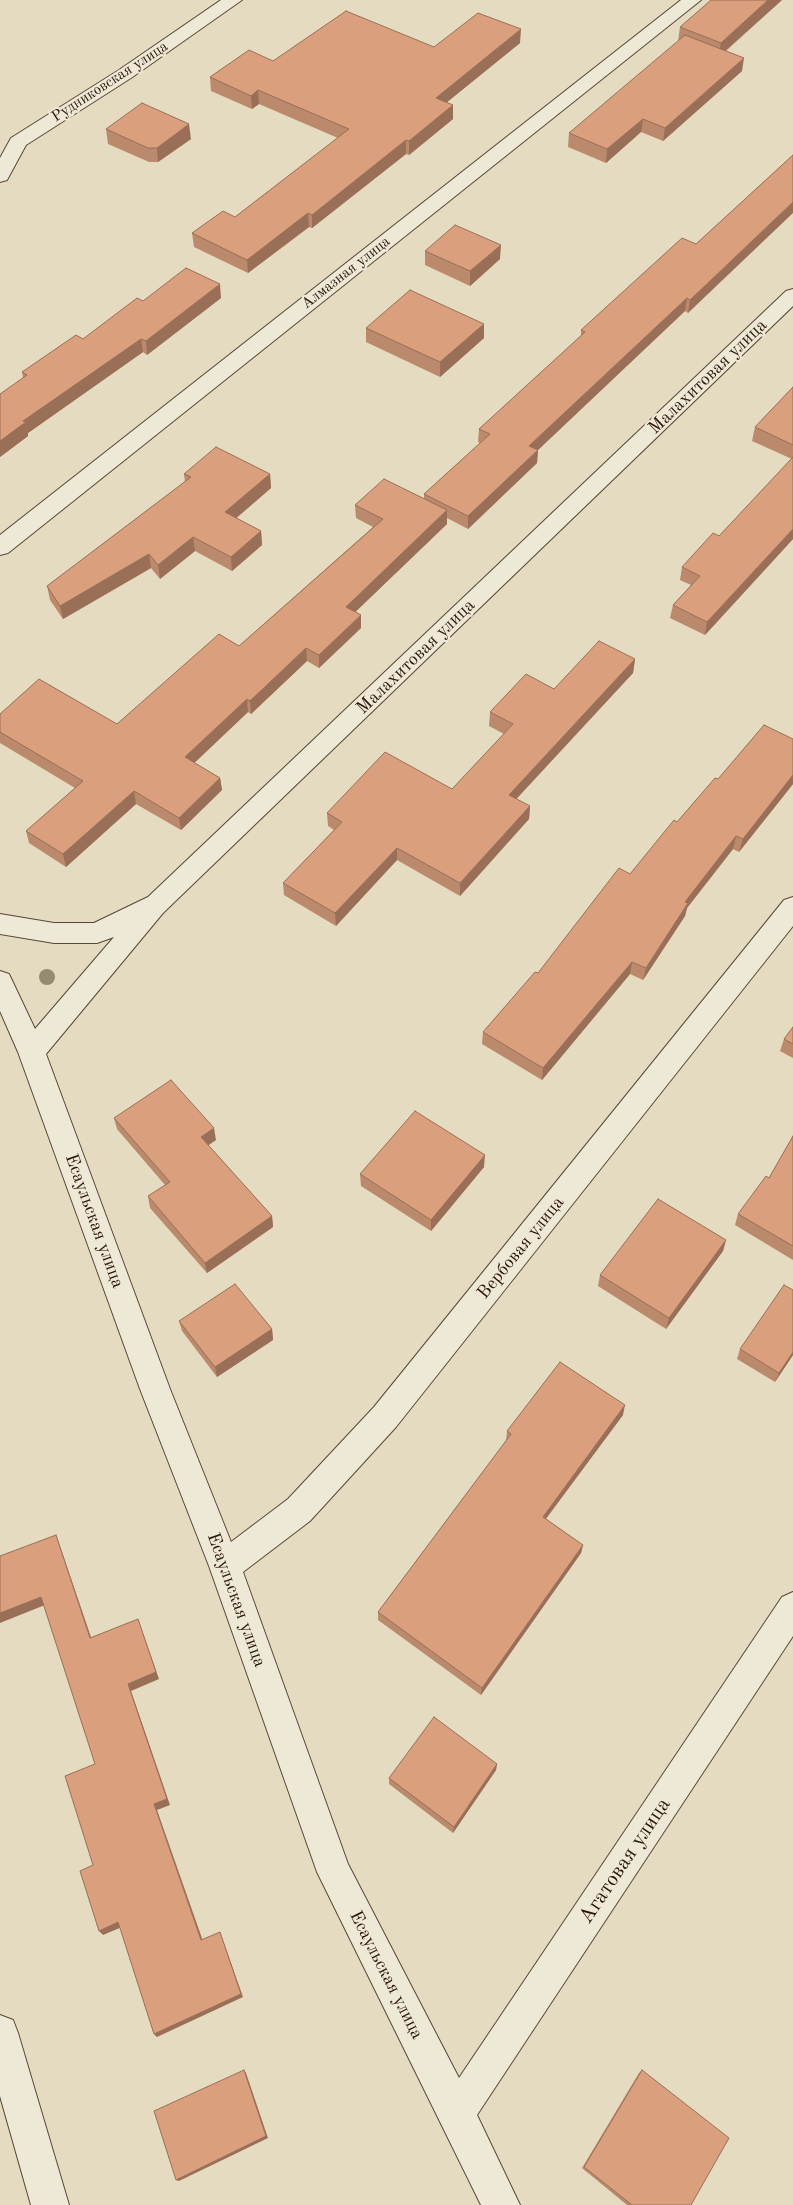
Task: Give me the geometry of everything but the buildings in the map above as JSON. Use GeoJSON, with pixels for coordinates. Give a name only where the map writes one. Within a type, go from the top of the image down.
{"type":"FeatureCollection","features":[{"type":"Feature","properties":{"kind":"street","name":"Рудниковская улица"},"geometry":{"type":"LineString","coordinates":[[0,176],[18,142],[124,74],[233,0]]}},
{"type":"Feature","properties":{"kind":"street","name":"Алмазная улица"},"geometry":{"type":"LineString","coordinates":[[0,547],[692,0]]}},
{"type":"Feature","properties":{"kind":"street"},"geometry":{"type":"LineString","coordinates":[[0,130],[18,142]]}},
{"type":"Feature","properties":{"kind":"street","name":"Малахитовая улица"},"geometry":{"type":"LineString","coordinates":[[0,924],[54,933],[97,933],[157,904],[793,295]]}},
{"type":"Feature","properties":{"kind":"street"},"geometry":{"type":"LineString","coordinates":[[32,1052],[157,904]]}},
{"type":"Feature","properties":{"kind":"street","name":"Вербовая улица"},"geometry":{"type":"LineString","coordinates":[[225,1566],[299,1510],[386,1417],[793,907]]}},
{"type":"Feature","properties":{"kind":"street","name":"Есаульская улица"},"geometry":{"type":"LineString","coordinates":[[0,982],[32,1052],[155,1390],[225,1566],[334,1872],[501,2205]]}},
{"type":"Feature","properties":{"kind":"street","name":"Агатовая улица"},"geometry":{"type":"LineString","coordinates":[[457,2114],[793,1608]]}},
{"type":"Feature","properties":{"kind":"street"},"geometry":{"type":"LineString","coordinates":[[0,2033],[50,2205]]}}]}
